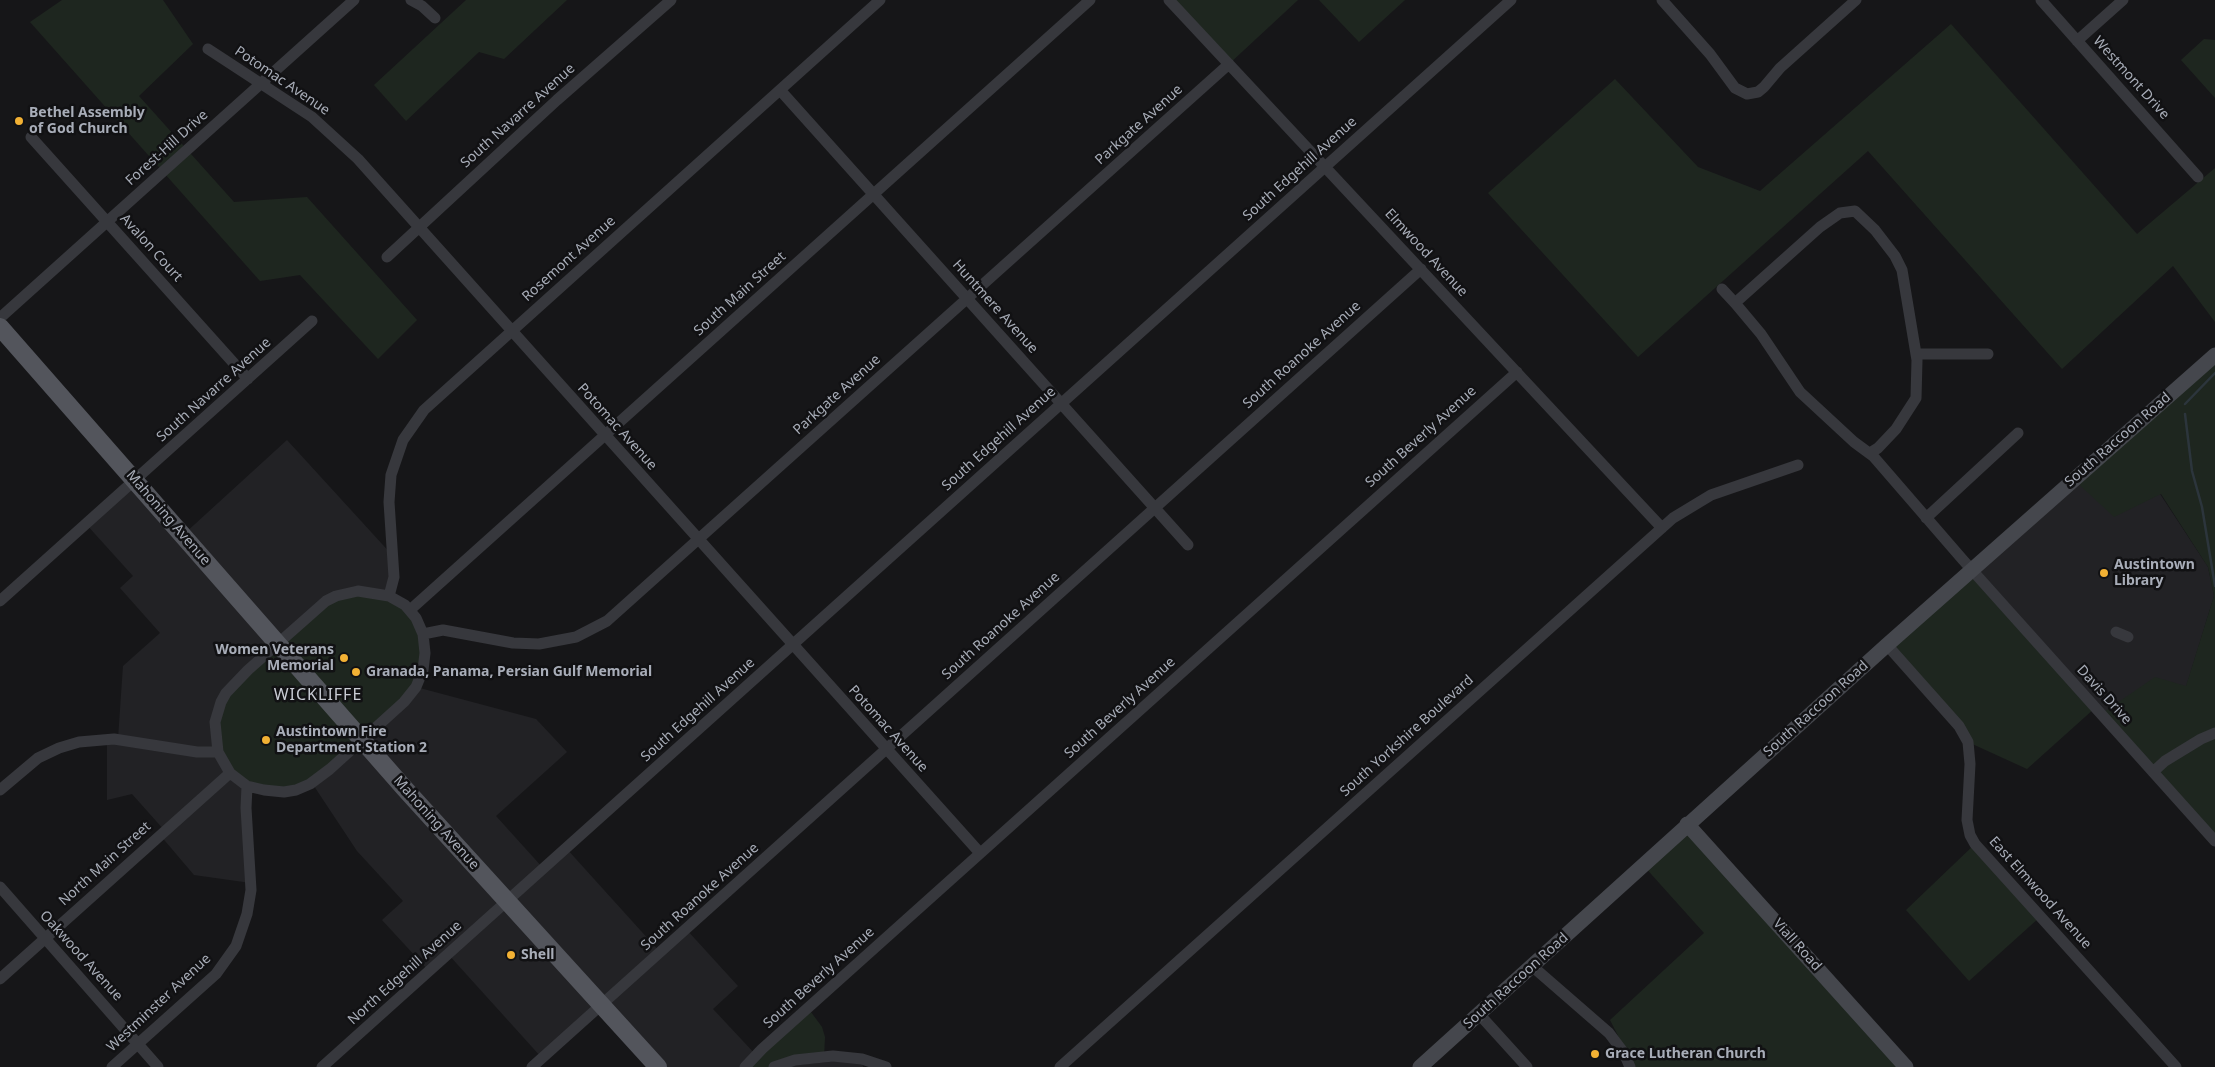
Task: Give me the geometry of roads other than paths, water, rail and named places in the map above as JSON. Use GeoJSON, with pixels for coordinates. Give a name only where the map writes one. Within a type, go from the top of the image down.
{"type":"FeatureCollection","features":[{"type":"Feature","properties":{"kind":"main road","name":"Mahoning Avenue"},"geometry":{"type":"LineString","coordinates":[[0,326],[362,739],[658,1067]]}},
{"type":"Feature","properties":{"kind":"street","name":"Forest-Hill Drive"},"geometry":{"type":"LineString","coordinates":[[0,318],[354,0]]}},
{"type":"Feature","properties":{"kind":"street"},"geometry":{"type":"LineString","coordinates":[[411,0],[422,6],[435,18]]}},
{"type":"Feature","properties":{"kind":"street","name":"South Navarre Avenue"},"geometry":{"type":"LineString","coordinates":[[387,257],[557,100],[671,0]]}},
{"type":"Feature","properties":{"kind":"street","name":"Rosemont Avenue"},"geometry":{"type":"LineString","coordinates":[[389,596],[394,577],[390,487],[396,456],[403,440],[424,410],[880,0]]}},
{"type":"Feature","properties":{"kind":"street","name":"South Main Street"},"geometry":{"type":"LineString","coordinates":[[410,610],[1090,0]]}},
{"type":"Feature","properties":{"kind":"street","name":"Elmwood Avenue"},"geometry":{"type":"LineString","coordinates":[[1169,0],[1662,528]]}},
{"type":"Feature","properties":{"kind":"street","name":"South Edgehill Avenue"},"geometry":{"type":"LineString","coordinates":[[507,901],[1511,0]]}},
{"type":"Feature","properties":{"kind":"street"},"geometry":{"type":"LineString","coordinates":[[1662,0],[1710,54],[1735,88],[1747,94],[1758,92],[1764,87],[1780,68],[1856,0]]}},
{"type":"Feature","properties":{"kind":"street","name":"Westmont Drive"},"geometry":{"type":"LineString","coordinates":[[2041,0],[2198,177]]}},
{"type":"Feature","properties":{"kind":"street"},"geometry":{"type":"LineString","coordinates":[[2077,41],[2122,0]]}},
{"type":"Feature","properties":{"kind":"street","name":"Potomac Avenue"},"geometry":{"type":"LineString","coordinates":[[208,49],[333,134],[980,853]]}},
{"type":"Feature","properties":{"kind":"street","name":"Parkgate Avenue"},"geometry":{"type":"LineString","coordinates":[[423,634],[443,630],[513,642],[538,644],[576,637],[607,621],[1229,64]]}},
{"type":"Feature","properties":{"kind":"street","name":"Huntmere Avenue"},"geometry":{"type":"LineString","coordinates":[[780,90],[1156,507],[1188,545]]}},
{"type":"Feature","properties":{"kind":"street","name":"Avalon Court"},"geometry":{"type":"LineString","coordinates":[[31,137],[248,379]]}},
{"type":"Feature","properties":{"kind":"street"},"geometry":{"type":"LineString","coordinates":[[1735,303],[1820,227],[1840,213],[1855,211],[1876,230],[1896,256],[1902,270],[1917,354],[1916,398],[1896,429],[1870,454]]}},
{"type":"Feature","properties":{"kind":"street","name":"South Roanoke Avenue"},"geometry":{"type":"LineString","coordinates":[[532,1067],[1421,269]]}},
{"type":"Feature","properties":{"kind":"street","name":"Davis Drive"},"geometry":{"type":"LineString","coordinates":[[1722,289],[1761,334],[1800,392],[1854,442],[1870,454],[2215,841]]}},
{"type":"Feature","properties":{"kind":"street","name":"South Navarre Avenue"},"geometry":{"type":"LineString","coordinates":[[0,601],[312,321]]}},
{"type":"Feature","properties":{"kind":"street"},"geometry":{"type":"LineString","coordinates":[[1917,354],[1988,354]]}},
{"type":"Feature","properties":{"kind":"street","name":"South Raccoon Road"},"geometry":{"type":"LineString","coordinates":[[1420,1067],[1687,824],[2215,355]]}},
{"type":"Feature","properties":{"kind":"street","name":"South Beverly Avenue"},"geometry":{"type":"LineString","coordinates":[[745,1067],[762,1049],[1517,372]]}},
{"type":"Feature","properties":{"kind":"street"},"geometry":{"type":"LineString","coordinates":[[1926,518],[2018,433]]}},
{"type":"Feature","properties":{"kind":"street","name":"South Yorkshire Boulevard"},"geometry":{"type":"LineString","coordinates":[[1060,1067],[1684,510],[1711,495],[1798,465]]}},
{"type":"Feature","properties":{"kind":"street"},"geometry":{"type":"LineString","coordinates":[[358,591],[389,596],[410,610],[423,634],[423,670],[416,687],[404,702],[317,780],[302,788],[278,792],[247,786],[230,772],[218,752],[215,722],[220,702],[235,682],[317,608],[336,596],[358,591]]}},
{"type":"Feature","properties":{"kind":"street","name":"East Elmwood Avenue"},"geometry":{"type":"LineString","coordinates":[[1887,645],[1959,726],[1966,737],[1970,754],[1967,820],[1970,835],[1975,844],[2176,1067]]}},
{"type":"Feature","properties":{"kind":"street"},"geometry":{"type":"LineString","coordinates":[[2153,772],[2187,748],[2215,733]]}},
{"type":"Feature","properties":{"kind":"street"},"geometry":{"type":"LineString","coordinates":[[0,790],[38,758],[59,748],[79,742],[114,739],[197,752],[218,752]]}},
{"type":"Feature","properties":{"kind":"street","name":"North Main Street"},"geometry":{"type":"LineString","coordinates":[[0,979],[230,772]]}},
{"type":"Feature","properties":{"kind":"street","name":"Westminster Avenue"},"geometry":{"type":"LineString","coordinates":[[112,1067],[216,974],[239,939],[248,914],[251,890],[246,808],[247,786]]}},
{"type":"Feature","properties":{"kind":"street","name":"Viall Road"},"geometry":{"type":"LineString","coordinates":[[1687,824],[1906,1067]]}},
{"type":"Feature","properties":{"kind":"street","name":"Oakwood Avenue"},"geometry":{"type":"LineString","coordinates":[[0,887],[158,1067]]}},
{"type":"Feature","properties":{"kind":"street","name":"North Edgehill Avenue"},"geometry":{"type":"LineString","coordinates":[[322,1067],[507,901]]}},
{"type":"Feature","properties":{"kind":"street"},"geometry":{"type":"LineString","coordinates":[[1532,966],[1608,1033],[1624,1053],[1630,1067]]}},
{"type":"Feature","properties":{"kind":"street"},"geometry":{"type":"LineString","coordinates":[[1479,1014],[1527,1067]]}},
{"type":"Feature","properties":{"kind":"street"},"geometry":{"type":"LineString","coordinates":[[774,1067],[795,1060],[833,1056],[862,1058],[886,1067]]}},
{"type":"Feature","properties":{"kind":"waterway"},"geometry":{"type":"LineString","coordinates":[[2185,404],[2215,373]]}},
{"type":"Feature","properties":{"kind":"waterway"},"geometry":{"type":"LineString","coordinates":[[2185,414],[2192,471],[2202,507],[2215,586]]}},
{"type":"Feature","properties":{"kind":"place","name":"Bethel Assembly of God Church"},"geometry":{"type":"Point","coordinates":[19,121]}},
{"type":"Feature","properties":{"kind":"place","name":"Austintown Library"},"geometry":{"type":"Point","coordinates":[2104,573]}},
{"type":"Feature","properties":{"kind":"place","name":"Women Veterans Memorial"},"geometry":{"type":"Point","coordinates":[344,658]}},
{"type":"Feature","properties":{"kind":"place","name":"Granada, Panama, Persian Gulf Memorial"},"geometry":{"type":"Point","coordinates":[356,672]}},
{"type":"Feature","properties":{"kind":"place","name":"Austintown Fire Department Station 2"},"geometry":{"type":"Point","coordinates":[266,740]}},
{"type":"Feature","properties":{"kind":"place","name":"Shell"},"geometry":{"type":"Point","coordinates":[511,955]}},
{"type":"Feature","properties":{"kind":"place","name":"Grace Lutheran Church"},"geometry":{"type":"Point","coordinates":[1595,1054]}},
{"type":"Feature","properties":{"kind":"district","name":"WICKLIFFE"},"geometry":{"type":"Point","coordinates":[318,695]}}]}
